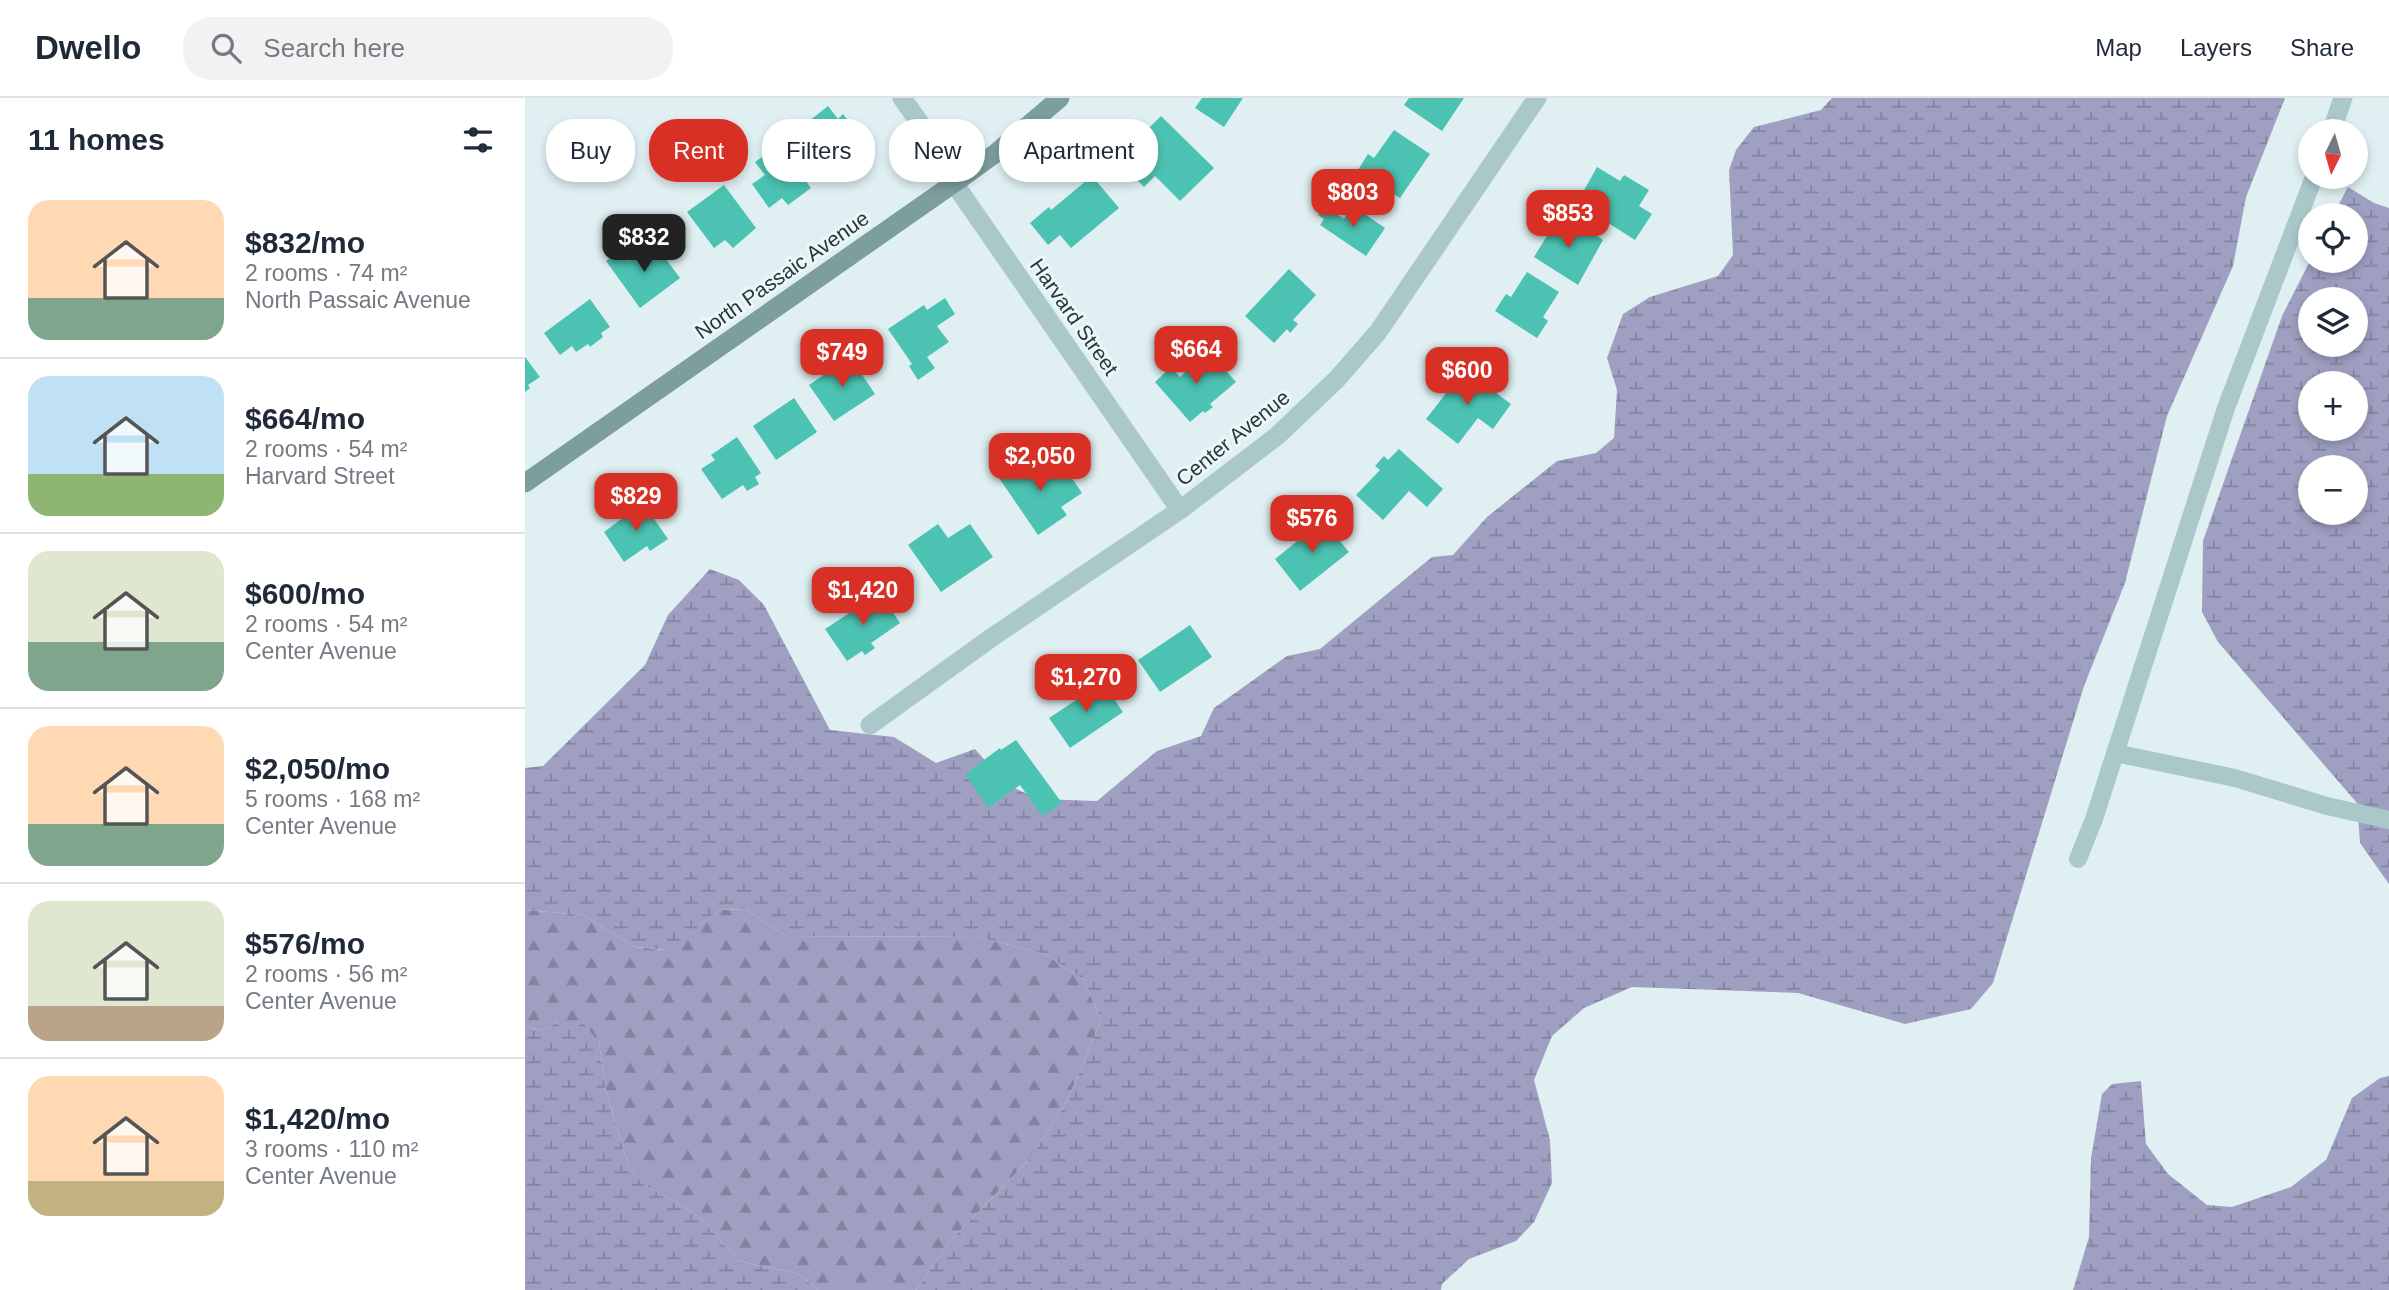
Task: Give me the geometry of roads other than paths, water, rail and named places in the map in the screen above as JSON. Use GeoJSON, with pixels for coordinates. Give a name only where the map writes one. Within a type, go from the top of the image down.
{"type":"FeatureCollection","features":[{"type":"Feature","properties":{"kind":"main road","name":"North Passaic Avenue"},"geometry":{"type":"LineString","coordinates":[[985,161],[1061,98]]}},
{"type":"Feature","properties":{"kind":"main road","name":"North Passaic Avenue"},"geometry":{"type":"LineString","coordinates":[[525,483],[956,182]]}},
{"type":"Feature","properties":{"kind":"street","name":"Harvard Street"},"geometry":{"type":"LineString","coordinates":[[902,98],[916,119]]}},
{"type":"Feature","properties":{"kind":"street","name":"Center Avenue"},"geometry":{"type":"LineString","coordinates":[[870,725],[991,638],[1180,510],[1277,436],[1337,379],[1378,332],[1537,98]]}},
{"type":"Feature","properties":{"kind":"street"},"geometry":{"type":"LineString","coordinates":[[2336,119],[2343,98]]}},
{"type":"Feature","properties":{"kind":"street","name":"Harvard Street"},"geometry":{"type":"LineString","coordinates":[[958,182],[1180,510]]}},
{"type":"Feature","properties":{"kind":"lane"},"geometry":{"type":"LineString","coordinates":[[2078,859],[2094,819],[2226,408],[2309,189]]}},
{"type":"Feature","properties":{"kind":"lane"},"geometry":{"type":"LineString","coordinates":[[2115,753],[2235,778],[2327,806],[2389,820]]}}]}
